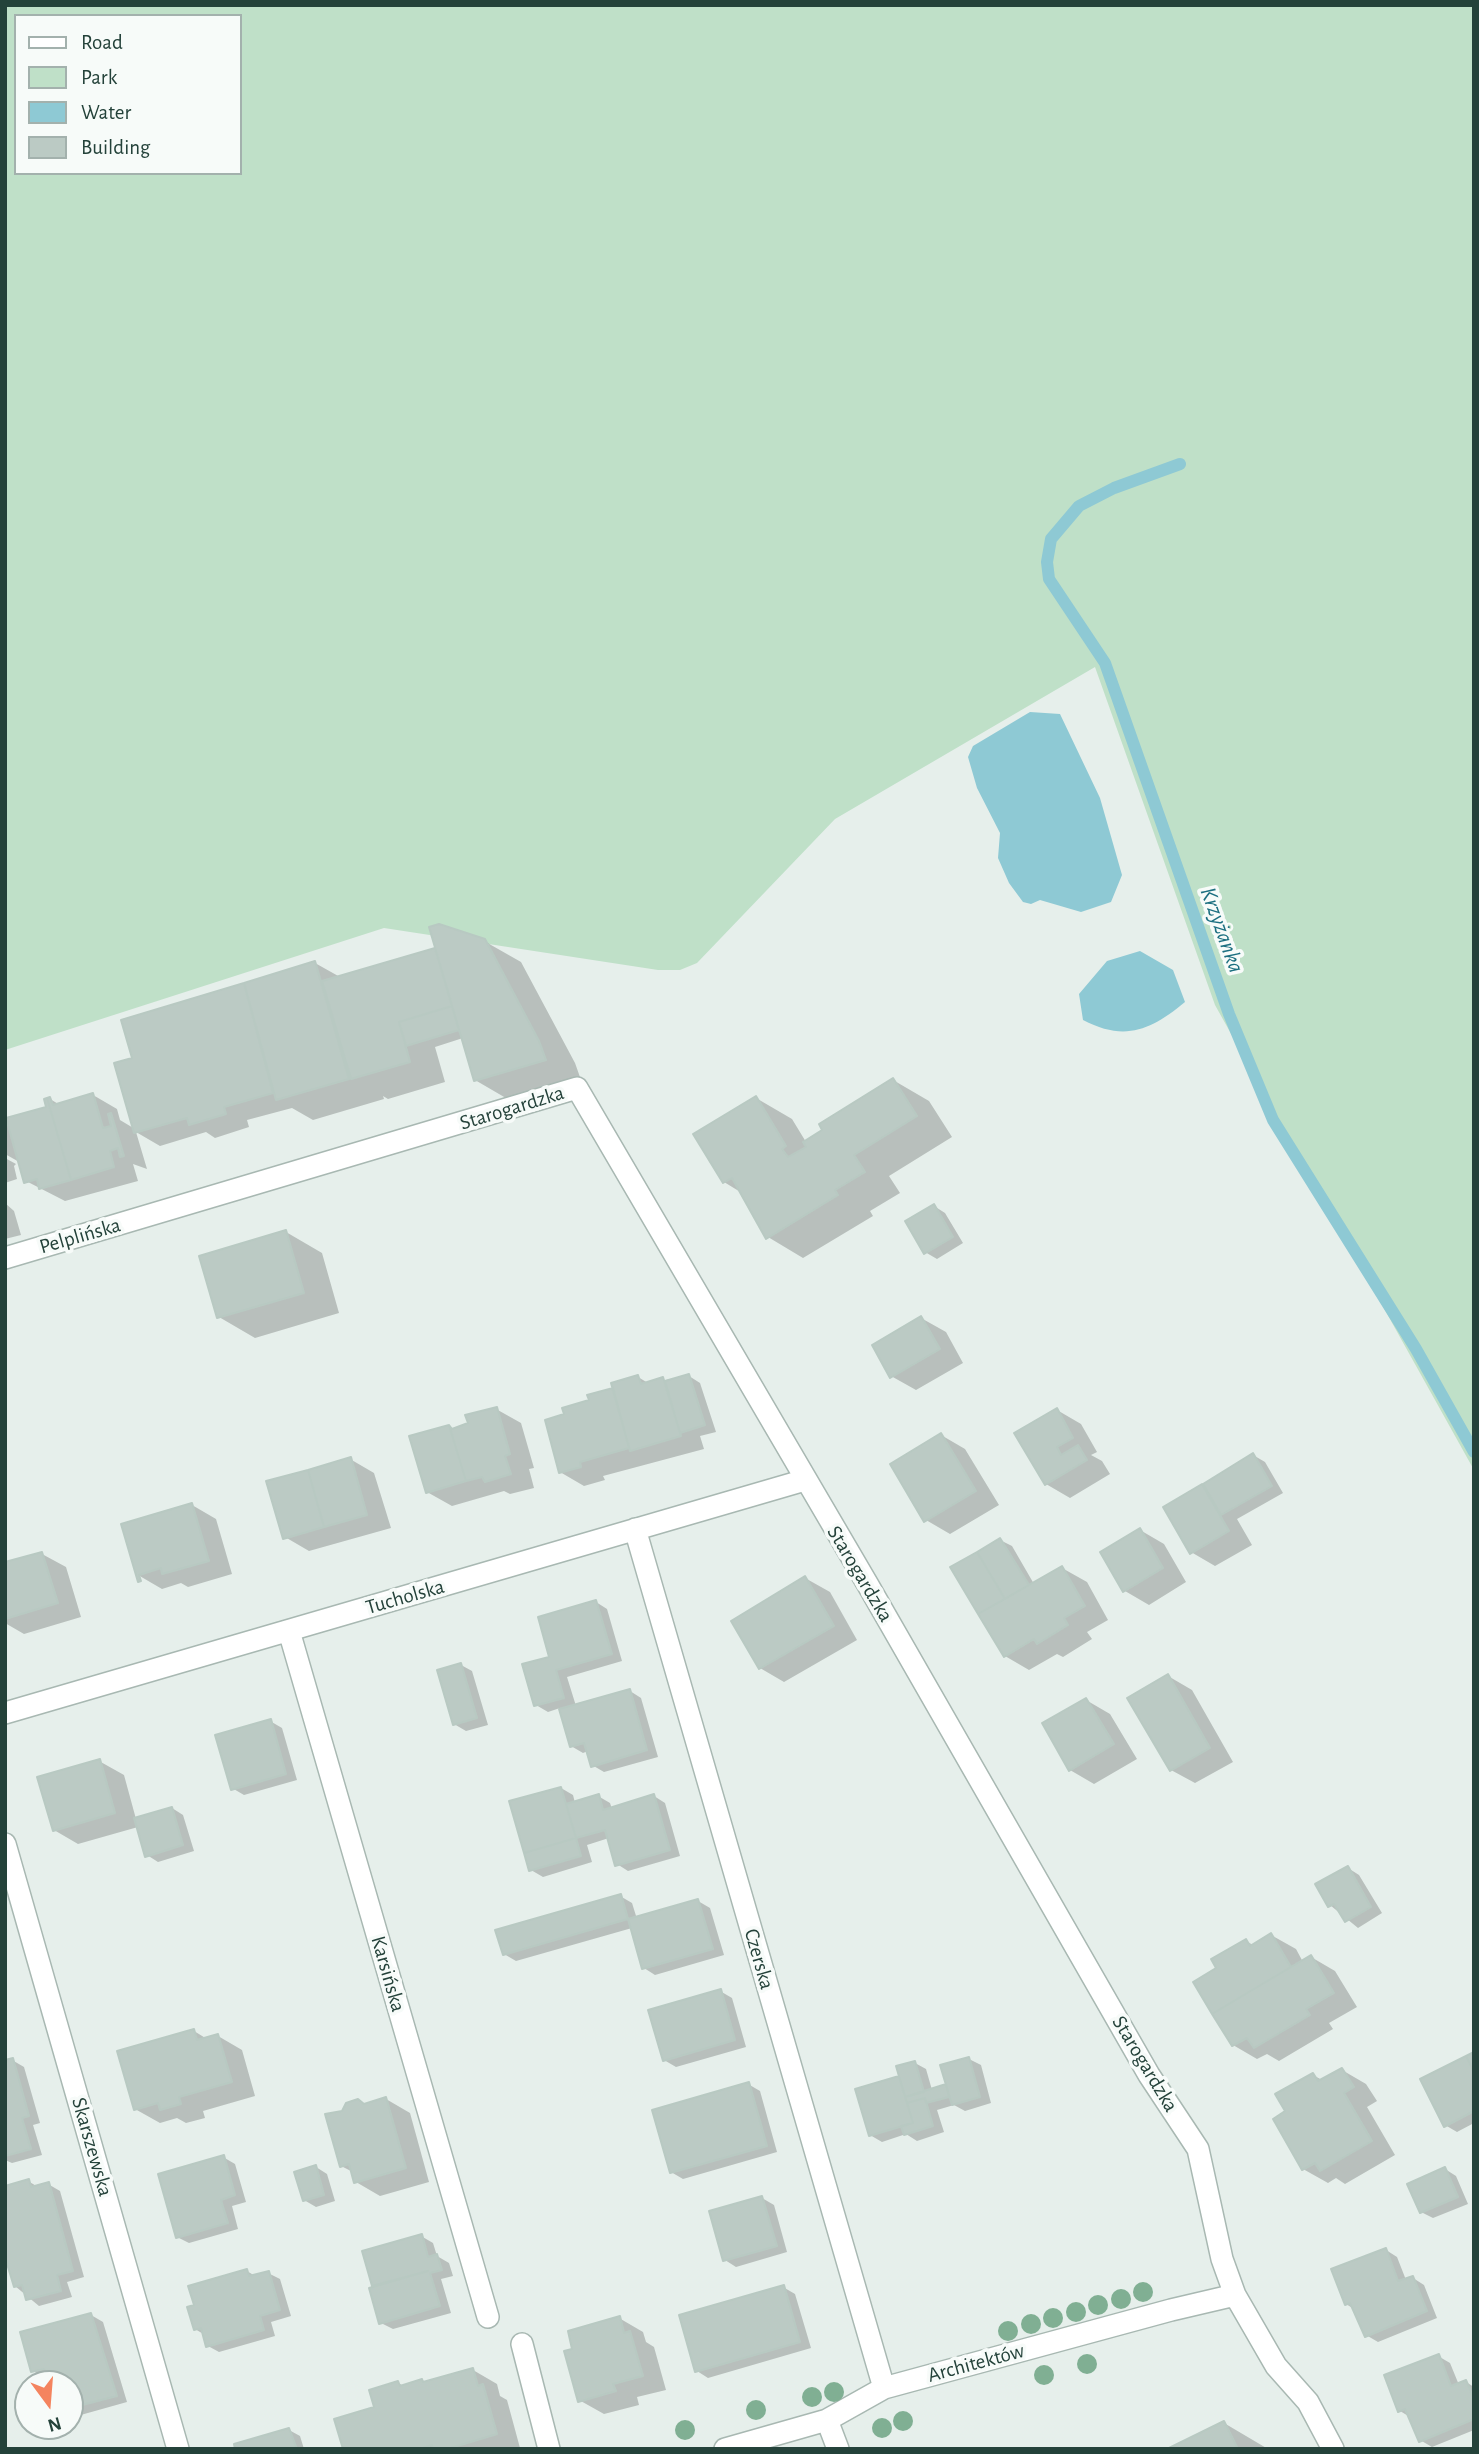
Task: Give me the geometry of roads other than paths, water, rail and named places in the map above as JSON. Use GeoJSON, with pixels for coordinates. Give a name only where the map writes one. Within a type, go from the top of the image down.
{"type":"FeatureCollection","features":[{"type":"Feature","properties":{"kind":"street","name":"Starogardzka"},"geometry":{"type":"LineString","coordinates":[[155,1214],[577,1088],[804,1480],[868,1585],[1149,2075],[1198,2149],[1222,2259],[1235,2295],[1276,2366],[1308,2402],[1333,2449]]}},
{"type":"Feature","properties":{"kind":"street","name":"Pelplińska"},"geometry":{"type":"LineString","coordinates":[[5,1258],[155,1214]]}},
{"type":"Feature","properties":{"kind":"street","name":"Tucholska"},"geometry":{"type":"LineString","coordinates":[[5,1713],[804,1480]]}},
{"type":"Feature","properties":{"kind":"street","name":"Czerska"},"geometry":{"type":"LineString","coordinates":[[635,1529],[884,2388]]}},
{"type":"Feature","properties":{"kind":"street","name":"Karsińska"},"geometry":{"type":"LineString","coordinates":[[289,1631],[488,2317]]}},
{"type":"Feature","properties":{"kind":"street","name":"Skarszewska"},"geometry":{"type":"LineString","coordinates":[[5,1844],[178,2449]]}},
{"type":"Feature","properties":{"kind":"street","name":"Architektów"},"geometry":{"type":"LineString","coordinates":[[725,2449],[827,2420],[884,2388],[1171,2309],[1235,2295]]}},
{"type":"Feature","properties":{"kind":"street"},"geometry":{"type":"LineString","coordinates":[[522,2344],[549,2449]]}},
{"type":"Feature","properties":{"kind":"street"},"geometry":{"type":"LineString","coordinates":[[827,2420],[838,2449]]}},
{"type":"Feature","properties":{"kind":"water"},"geometry":{"type":"Polygon","coordinates":[[[1030,712],[1060,714],[1100,798],[1122,875],[1111,902],[1081,912],[1040,900],[1031,904],[1023,902],[1009,883],[998,858],[1000,833],[977,788],[968,757],[973,746],[1030,712]]]}},
{"type":"Feature","properties":{"kind":"water"},"geometry":{"type":"Polygon","coordinates":[[[1140,951],[1173,970],[1185,1002],[1161,1020],[1137,1030],[1112,1030],[1083,1020],[1079,994],[1107,961],[1140,951]]]}},
{"type":"Feature","properties":{"kind":"waterway","name":"Krzyżanka"},"geometry":{"type":"LineString","coordinates":[[1180,464],[1114,488],[1079,506],[1051,539],[1047,562],[1049,579],[1105,663],[1229,1014],[1273,1120],[1416,1349],[1474,1452]]}}]}
